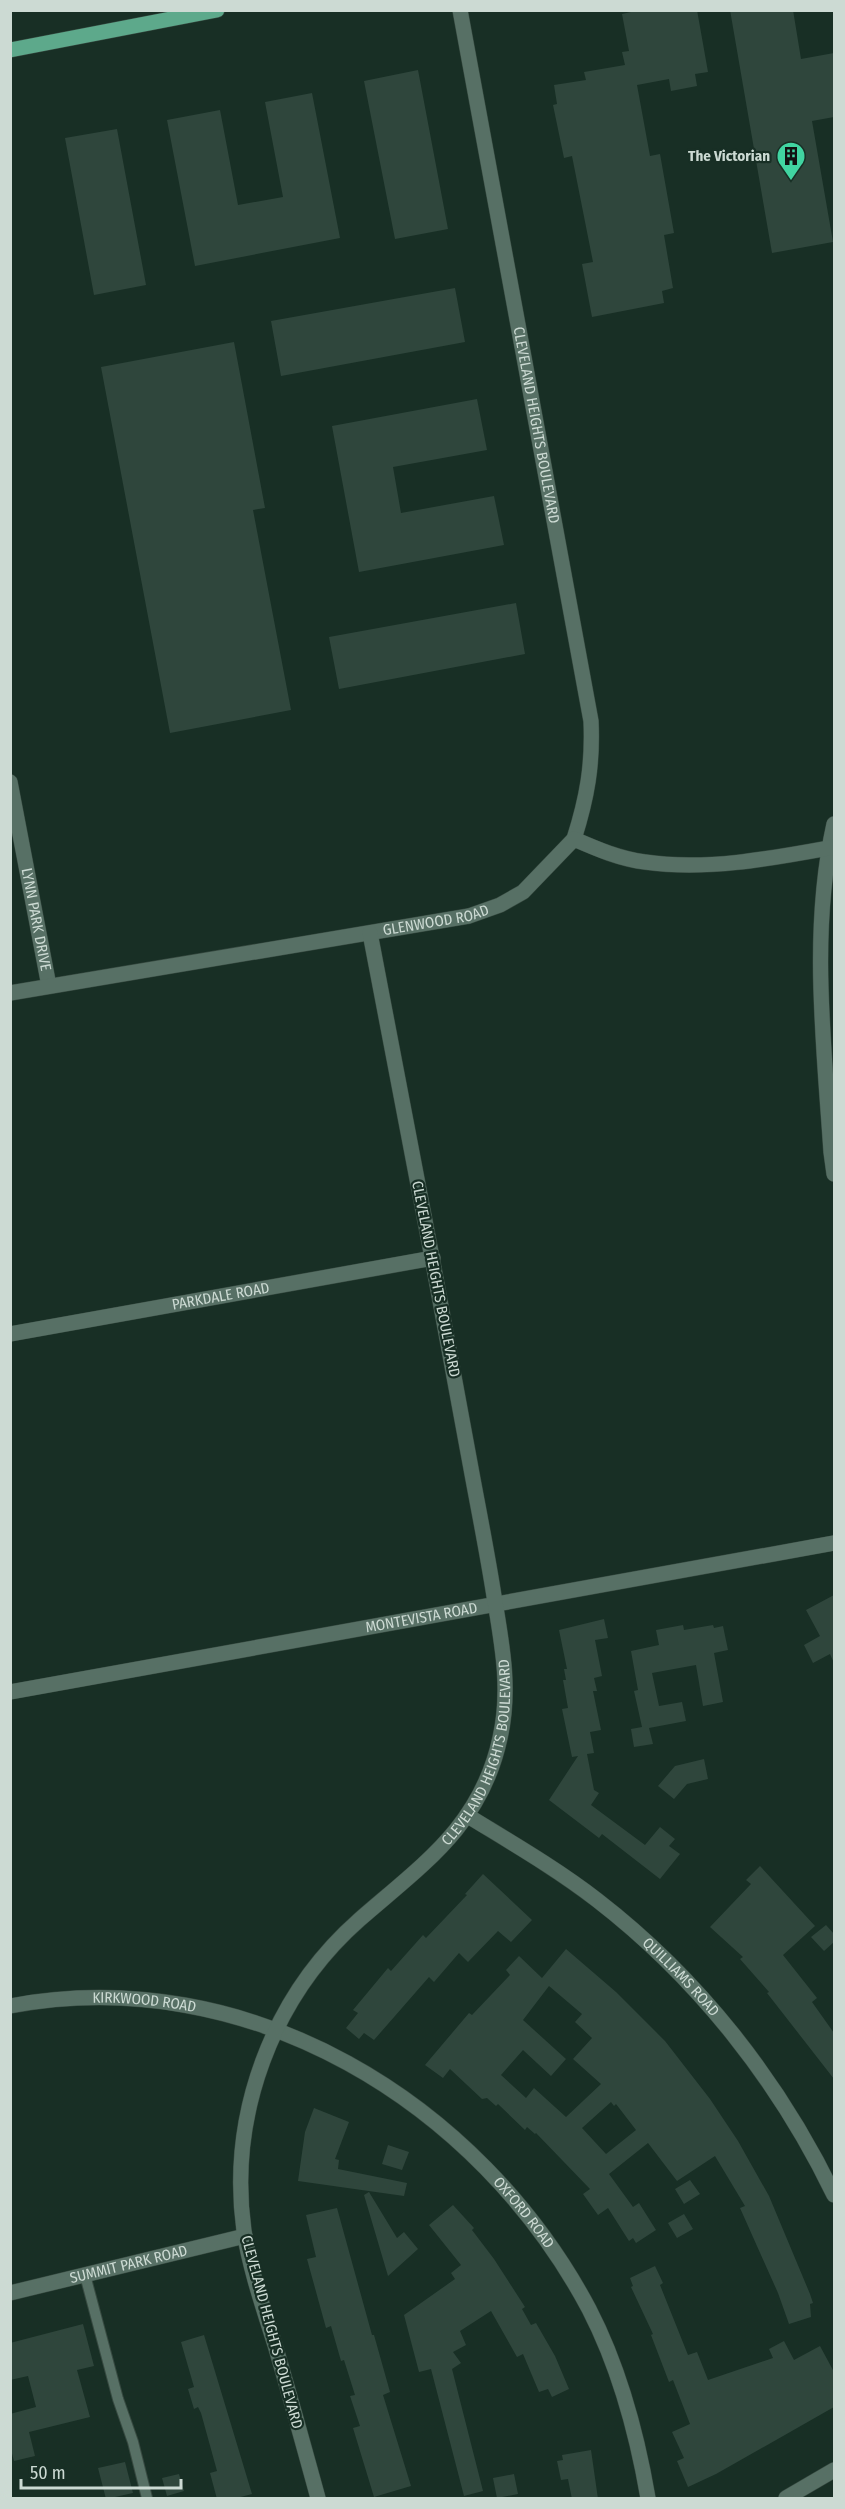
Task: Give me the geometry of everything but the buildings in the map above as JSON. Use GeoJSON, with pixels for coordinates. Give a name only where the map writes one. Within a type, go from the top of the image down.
{"type":"FeatureCollection","features":[{"type":"Feature","properties":{"kind":"main road"},"geometry":{"type":"LineString","coordinates":[[10,50],[217,10]]}},
{"type":"Feature","properties":{"kind":"street","name":"CLEVELAND HEIGHTS BOULEVARD"},"geometry":{"type":"LineString","coordinates":[[460,10],[591,721],[592,766],[587,796],[574,839]]}},
{"type":"Feature","properties":{"kind":"street","name":"LYNN PARK DRIVE"},"geometry":{"type":"LineString","coordinates":[[10,782],[49,986]]}},
{"type":"Feature","properties":{"kind":"street"},"geometry":{"type":"LineString","coordinates":[[834,824],[819,967],[834,1174]]}},
{"type":"Feature","properties":{"kind":"street"},"geometry":{"type":"LineString","coordinates":[[574,839],[621,857],[644,862],[686,865],[724,863],[832,848]]}},
{"type":"Feature","properties":{"kind":"street","name":"GLENWOOD ROAD"},"geometry":{"type":"LineString","coordinates":[[10,993],[469,915],[500,905],[523,892],[574,839]]}},
{"type":"Feature","properties":{"kind":"street","name":"CLEVELAND HEIGHTS BOULEVARD"},"geometry":{"type":"LineString","coordinates":[[318,2499],[245,2236],[241,2171],[243,2144],[254,2086],[275,2030],[303,1983],[337,1942],[435,1855],[468,1816],[481,1792],[496,1752],[504,1713],[506,1669],[433,1258],[370,933]]}},
{"type":"Feature","properties":{"kind":"street","name":"PARKDALE ROAD"},"geometry":{"type":"LineString","coordinates":[[10,1334],[433,1258]]}},
{"type":"Feature","properties":{"kind":"street","name":"MONTEVISTA ROAD"},"geometry":{"type":"LineString","coordinates":[[10,1692],[834,1543]]}},
{"type":"Feature","properties":{"kind":"street","name":"QUILLIAMS ROAD"},"geometry":{"type":"LineString","coordinates":[[468,1816],[596,1899],[670,1963],[734,2036],[781,2099],[802,2132],[834,2195]]}},
{"type":"Feature","properties":{"kind":"street","name":"KIRKWOOD ROAD"},"geometry":{"type":"LineString","coordinates":[[10,2006],[59,2000],[145,2000],[212,2011],[275,2030]]}},
{"type":"Feature","properties":{"kind":"street","name":"OXFORD ROAD"},"geometry":{"type":"LineString","coordinates":[[275,2030],[325,2050],[366,2072],[396,2092],[469,2150],[517,2201],[571,2277],[599,2332],[627,2406],[648,2499]]}},
{"type":"Feature","properties":{"kind":"street","name":"SUMMIT PARK ROAD"},"geometry":{"type":"LineString","coordinates":[[10,2293],[245,2236]]}},
{"type":"Feature","properties":{"kind":"street"},"geometry":{"type":"LineString","coordinates":[[786,2499],[834,2470]]}},
{"type":"Feature","properties":{"kind":"lane"},"geometry":{"type":"LineString","coordinates":[[84,2275],[118,2399],[133,2442],[147,2499]]}},
{"type":"Feature","properties":{"kind":"place","name":"The Victorian"},"geometry":{"type":"Point","coordinates":[791,182]}}]}
